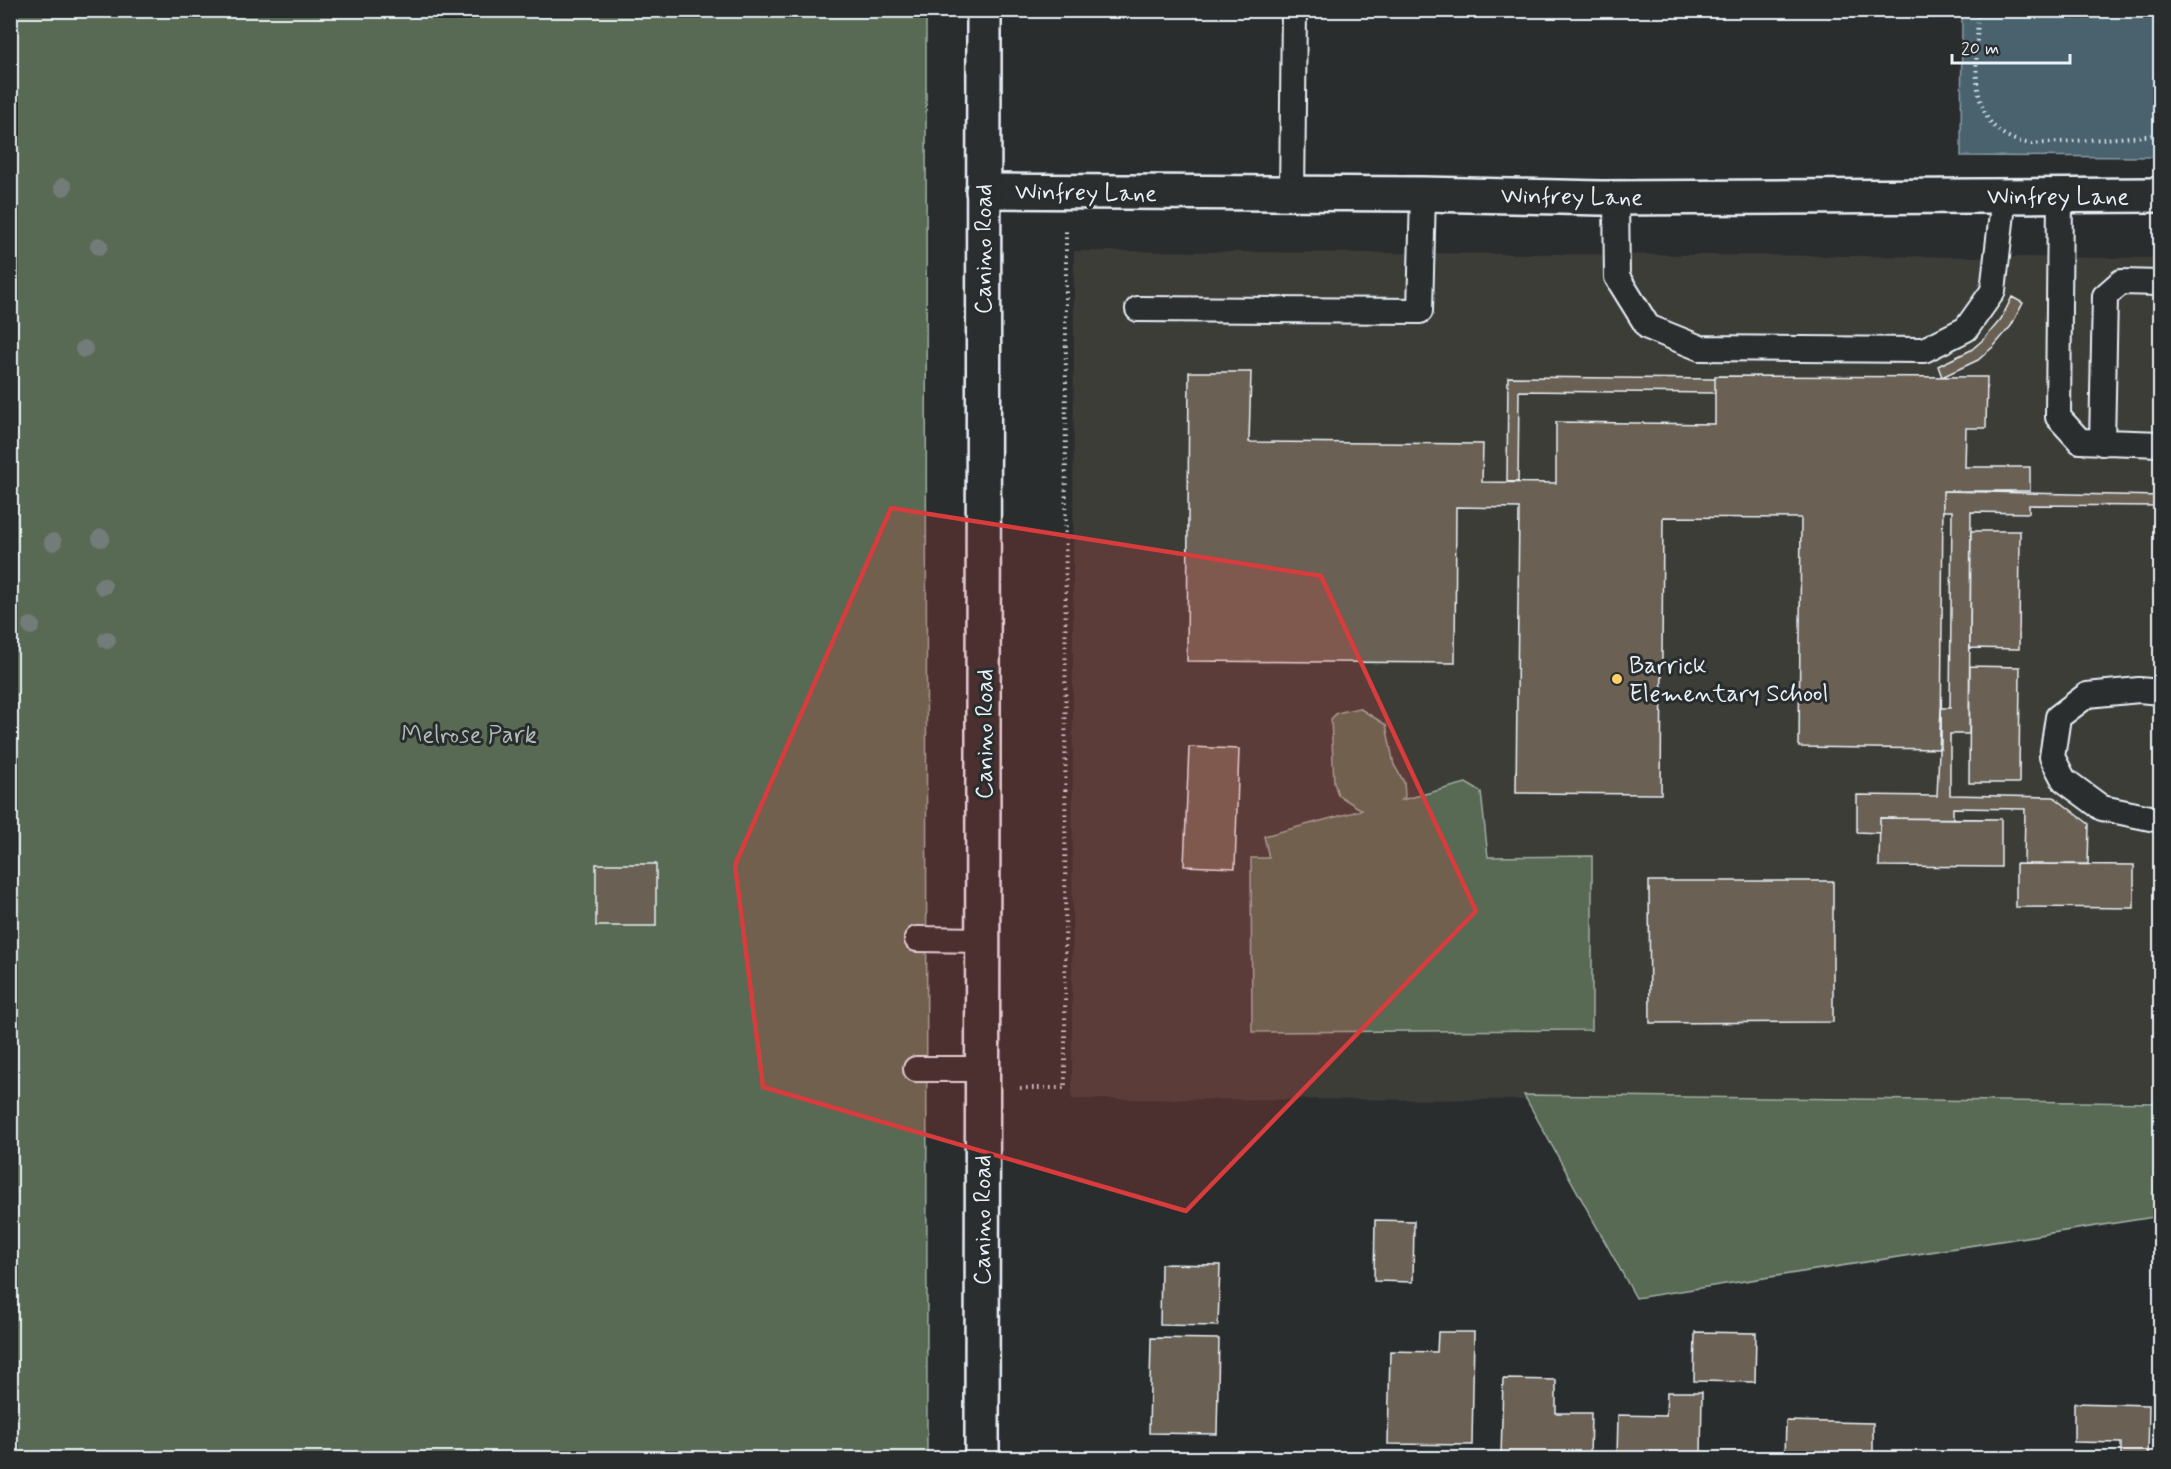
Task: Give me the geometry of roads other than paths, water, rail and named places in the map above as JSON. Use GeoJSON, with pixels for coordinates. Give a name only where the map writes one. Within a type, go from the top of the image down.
{"type":"FeatureCollection","features":[{"type":"Feature","properties":{"kind":"street","name":"Canino Road"},"geometry":{"type":"LineString","coordinates":[[982,1458],[984,10]]}},
{"type":"Feature","properties":{"kind":"street","name":"Winfrey Lane"},"geometry":{"type":"LineString","coordinates":[[983,191],[1616,197],[2160,195]]}},
{"type":"Feature","properties":{"kind":"lane"},"geometry":{"type":"LineString","coordinates":[[1292,195],[1294,10]]}},
{"type":"Feature","properties":{"kind":"lane"},"geometry":{"type":"LineString","coordinates":[[1138,309],[1420,311],[1423,194]]}},
{"type":"Feature","properties":{"kind":"lane"},"geometry":{"type":"LineString","coordinates":[[1616,197],[1617,277],[1648,327],[1700,348],[1924,350],[1966,329],[1993,291],[2004,196]]}},
{"type":"Feature","properties":{"kind":"lane"},"geometry":{"type":"LineString","coordinates":[[2060,196],[2058,417],[2080,441],[2160,444]]}},
{"type":"Feature","properties":{"kind":"lane"},"geometry":{"type":"LineString","coordinates":[[2102,443],[2105,296],[2121,282],[2160,283]]}},
{"type":"Feature","properties":{"kind":"lane"},"geometry":{"type":"LineString","coordinates":[[2160,692],[2139,690],[2087,695],[2058,717],[2052,757],[2064,780],[2102,808],[2160,820]]}},
{"type":"Feature","properties":{"kind":"lane"},"geometry":{"type":"LineString","coordinates":[[917,939],[983,940]]}},
{"type":"Feature","properties":{"kind":"lane"},"geometry":{"type":"LineString","coordinates":[[916,1069],[982,1069]]}},
{"type":"Feature","properties":{"kind":"water"},"geometry":{"type":"Polygon","coordinates":[[[1962,11],[2160,11],[2160,157],[1961,156],[1962,11]]]}},
{"type":"Feature","properties":{"kind":"place","name":"Barrick Elementary School"},"geometry":{"type":"Point","coordinates":[1617,679]}},
{"type":"Feature","properties":{"kind":"park label","name":"Melrose Park"},"geometry":{"type":"Point","coordinates":[469,734]}}]}
